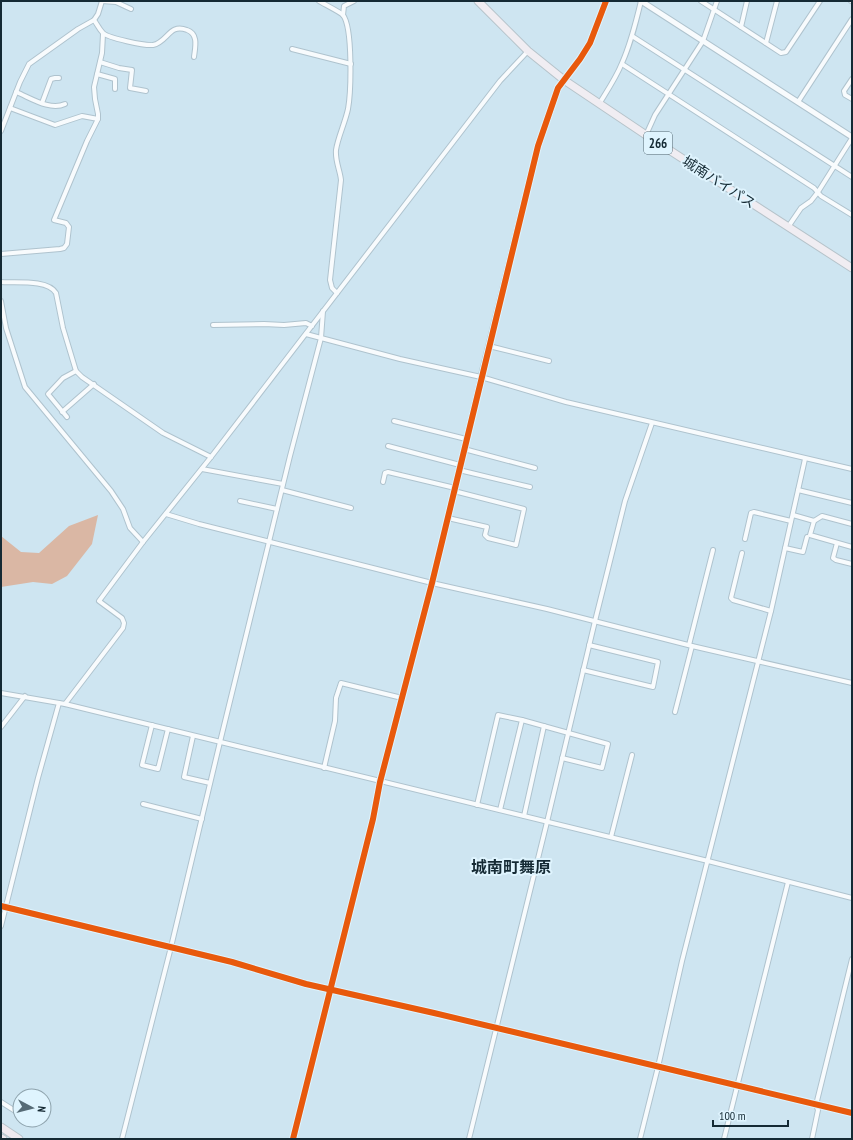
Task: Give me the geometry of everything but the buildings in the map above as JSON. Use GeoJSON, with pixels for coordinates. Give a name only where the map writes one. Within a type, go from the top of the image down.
{"type":"FeatureCollection","features":[{"type":"Feature","properties":{"kind":"highway","name":"城南バイパス"},"geometry":{"type":"LineString","coordinates":[[478,1],[528,51],[564,80],[788,228],[852,268]]}},
{"type":"Feature","properties":{"kind":"highway"},"geometry":{"type":"LineString","coordinates":[[1,1127],[19,1139]]}},
{"type":"Feature","properties":{"kind":"street"},"geometry":{"type":"LineString","coordinates":[[1,132],[16,92],[29,64],[78,29],[94,20],[98,14],[102,1],[116,2],[132,9]]}},
{"type":"Feature","properties":{"kind":"street"},"geometry":{"type":"LineString","coordinates":[[319,1],[343,15]]}},
{"type":"Feature","properties":{"kind":"street"},"geometry":{"type":"LineString","coordinates":[[337,293],[332,288],[330,280],[341,180],[336,162],[336,150],[348,105],[351,64],[348,29],[343,15],[344,6],[342,1]]}},
{"type":"Feature","properties":{"kind":"street"},"geometry":{"type":"LineString","coordinates":[[344,6],[354,1]]}},
{"type":"Feature","properties":{"kind":"street"},"geometry":{"type":"LineString","coordinates":[[294,1139],[373,819],[380,782],[432,583],[538,146],[558,88],[590,43],[606,1]]}},
{"type":"Feature","properties":{"kind":"street"},"geometry":{"type":"LineString","coordinates":[[599,104],[622,64],[632,36],[641,1],[852,138],[818,192],[801,208],[788,228]]}},
{"type":"Feature","properties":{"kind":"street"},"geometry":{"type":"LineString","coordinates":[[701,1],[781,53],[786,52],[820,1]]}},
{"type":"Feature","properties":{"kind":"street"},"geometry":{"type":"LineString","coordinates":[[646,135],[655,115],[703,41],[717,1]]}},
{"type":"Feature","properties":{"kind":"street"},"geometry":{"type":"LineString","coordinates":[[740,26],[747,1]]}},
{"type":"Feature","properties":{"kind":"street"},"geometry":{"type":"LineString","coordinates":[[766,43],[776,1]]}},
{"type":"Feature","properties":{"kind":"street"},"geometry":{"type":"LineString","coordinates":[[798,102],[852,19]]}},
{"type":"Feature","properties":{"kind":"street"},"geometry":{"type":"LineString","coordinates":[[1,254],[64,248],[67,244],[69,227],[66,223],[54,220],[87,141],[98,119],[94,99],[94,87],[102,53],[103,34],[94,20]]}},
{"type":"Feature","properties":{"kind":"street"},"geometry":{"type":"LineString","coordinates":[[103,34],[132,42],[153,45],[175,29],[182,28],[190,31],[195,37],[196,43],[194,57]]}},
{"type":"Feature","properties":{"kind":"street"},"geometry":{"type":"LineString","coordinates":[[632,36],[852,177]]}},
{"type":"Feature","properties":{"kind":"street"},"geometry":{"type":"LineString","coordinates":[[292,49],[351,64]]}},
{"type":"Feature","properties":{"kind":"street"},"geometry":{"type":"LineString","coordinates":[[65,704],[123,628],[122,618],[99,601],[500,81],[528,51]]}},
{"type":"Feature","properties":{"kind":"street"},"geometry":{"type":"LineString","coordinates":[[100,62],[132,70],[130,88],[146,91]]}},
{"type":"Feature","properties":{"kind":"street"},"geometry":{"type":"LineString","coordinates":[[622,64],[670,94],[818,192],[821,196],[852,215]]}},
{"type":"Feature","properties":{"kind":"street"},"geometry":{"type":"LineString","coordinates":[[97,74],[115,79],[115,89]]}},
{"type":"Feature","properties":{"kind":"street"},"geometry":{"type":"LineString","coordinates":[[42,103],[51,79],[59,78]]}},
{"type":"Feature","properties":{"kind":"street"},"geometry":{"type":"LineString","coordinates":[[852,79],[844,91],[845,95],[852,99]]}},
{"type":"Feature","properties":{"kind":"street"},"geometry":{"type":"LineString","coordinates":[[16,92],[42,103],[58,107],[65,104]]}},
{"type":"Feature","properties":{"kind":"street"},"geometry":{"type":"LineString","coordinates":[[10,108],[55,125],[82,116],[98,119]]}},
{"type":"Feature","properties":{"kind":"street"},"geometry":{"type":"LineString","coordinates":[[1,282],[34,283],[46,285],[53,289],[76,371],[82,377],[164,433],[211,457]]}},
{"type":"Feature","properties":{"kind":"street"},"geometry":{"type":"LineString","coordinates":[[1,301],[6,328],[25,387],[111,491],[123,509],[130,528],[143,542]]}},
{"type":"Feature","properties":{"kind":"street"},"geometry":{"type":"LineString","coordinates":[[122,1139],[171,947],[277,508],[321,338],[323,311]]}},
{"type":"Feature","properties":{"kind":"street"},"geometry":{"type":"LineString","coordinates":[[213,326],[264,324],[284,325],[306,323],[312,326]]}},
{"type":"Feature","properties":{"kind":"street"},"geometry":{"type":"LineString","coordinates":[[306,334],[400,359],[481,377],[566,402],[652,423],[724,438],[852,470]]}},
{"type":"Feature","properties":{"kind":"street"},"geometry":{"type":"LineString","coordinates":[[489,346],[549,361]]}},
{"type":"Feature","properties":{"kind":"street"},"geometry":{"type":"LineString","coordinates":[[67,417],[48,394],[63,378],[76,371]]}},
{"type":"Feature","properties":{"kind":"street"},"geometry":{"type":"LineString","coordinates":[[62,412],[94,384]]}},
{"type":"Feature","properties":{"kind":"street"},"geometry":{"type":"LineString","coordinates":[[394,421],[466,439]]}},
{"type":"Feature","properties":{"kind":"street"},"geometry":{"type":"LineString","coordinates":[[468,1139],[547,822],[589,644],[626,501],[652,423]]}},
{"type":"Feature","properties":{"kind":"street"},"geometry":{"type":"LineString","coordinates":[[388,446],[530,487]]}},
{"type":"Feature","properties":{"kind":"street"},"geometry":{"type":"LineString","coordinates":[[464,449],[535,468]]}},
{"type":"Feature","properties":{"kind":"street"},"geometry":{"type":"LineString","coordinates":[[640,1139],[682,961],[771,610],[805,459]]}},
{"type":"Feature","properties":{"kind":"street"},"geometry":{"type":"LineString","coordinates":[[202,469],[283,484]]}},
{"type":"Feature","properties":{"kind":"street"},"geometry":{"type":"LineString","coordinates":[[383,482],[385,473],[388,472],[524,509],[516,545],[488,538],[485,535],[487,527],[448,518]]}},
{"type":"Feature","properties":{"kind":"street"},"geometry":{"type":"LineString","coordinates":[[282,490],[351,508]]}},
{"type":"Feature","properties":{"kind":"street"},"geometry":{"type":"LineString","coordinates":[[798,490],[852,503]]}},
{"type":"Feature","properties":{"kind":"street"},"geometry":{"type":"LineString","coordinates":[[240,501],[277,508]]}},
{"type":"Feature","properties":{"kind":"street"},"geometry":{"type":"LineString","coordinates":[[745,539],[751,513],[754,512],[791,521]]}},
{"type":"Feature","properties":{"kind":"street"},"geometry":{"type":"LineString","coordinates":[[166,514],[199,524],[432,583],[595,621],[690,646],[852,683]]}},
{"type":"Feature","properties":{"kind":"street"},"geometry":{"type":"LineString","coordinates":[[793,515],[814,520],[822,516],[852,524]]}},
{"type":"Feature","properties":{"kind":"street"},"geometry":{"type":"LineString","coordinates":[[814,520],[810,535],[852,547]]}},
{"type":"Feature","properties":{"kind":"street"},"geometry":{"type":"LineString","coordinates":[[785,548],[803,552],[807,537]]}},
{"type":"Feature","properties":{"kind":"street"},"geometry":{"type":"LineString","coordinates":[[837,543],[833,558],[852,564]]}},
{"type":"Feature","properties":{"kind":"street"},"geometry":{"type":"LineString","coordinates":[[675,712],[713,550]]}},
{"type":"Feature","properties":{"kind":"street"},"geometry":{"type":"LineString","coordinates":[[742,554],[731,598],[733,600],[771,610]]}},
{"type":"Feature","properties":{"kind":"street"},"geometry":{"type":"LineString","coordinates":[[583,670],[653,686],[658,662],[589,644]]}},
{"type":"Feature","properties":{"kind":"street"},"geometry":{"type":"LineString","coordinates":[[324,768],[336,721],[336,698],[341,683],[402,698]]}},
{"type":"Feature","properties":{"kind":"street"},"geometry":{"type":"LineString","coordinates":[[1,693],[65,704],[708,861],[852,898]]}},
{"type":"Feature","properties":{"kind":"street"},"geometry":{"type":"LineString","coordinates":[[1,727],[25,696]]}},
{"type":"Feature","properties":{"kind":"street"},"geometry":{"type":"LineString","coordinates":[[1,926],[3,906],[59,703]]}},
{"type":"Feature","properties":{"kind":"street"},"geometry":{"type":"LineString","coordinates":[[477,805],[498,715],[522,720],[568,733],[573,736],[608,744],[602,768],[562,758]]}},
{"type":"Feature","properties":{"kind":"street"},"geometry":{"type":"LineString","coordinates":[[500,810],[522,720]]}},
{"type":"Feature","properties":{"kind":"street"},"geometry":{"type":"LineString","coordinates":[[152,725],[142,765],[158,768],[168,730]]}},
{"type":"Feature","properties":{"kind":"street"},"geometry":{"type":"LineString","coordinates":[[524,816],[544,726]]}},
{"type":"Feature","properties":{"kind":"street"},"geometry":{"type":"LineString","coordinates":[[193,736],[184,777],[210,783]]}},
{"type":"Feature","properties":{"kind":"street"},"geometry":{"type":"LineString","coordinates":[[611,838],[632,755]]}},
{"type":"Feature","properties":{"kind":"street"},"geometry":{"type":"LineString","coordinates":[[143,804],[202,819]]}},
{"type":"Feature","properties":{"kind":"street"},"geometry":{"type":"LineString","coordinates":[[724,1139],[788,882]]}},
{"type":"Feature","properties":{"kind":"street"},"geometry":{"type":"LineString","coordinates":[[3,906],[232,962],[306,984],[852,1113]]}},
{"type":"Feature","properties":{"kind":"street"},"geometry":{"type":"LineString","coordinates":[[812,1139],[818,1110],[816,1105],[852,959]]}},
{"type":"Feature","properties":{"kind":"street"},"geometry":{"type":"LineString","coordinates":[[1,1102],[12,1109]]}},
{"type":"Feature","properties":{"kind":"shaded area"},"geometry":{"type":"Polygon","coordinates":[[[98,515],[92,544],[67,576],[52,584],[33,582],[1,587],[1,536],[21,552],[39,553],[69,526],[98,515]]]}},
{"type":"Feature","properties":{"kind":"cycle path"},"geometry":{"type":"LineString","coordinates":[[293,1139],[373,819],[380,782],[432,583],[538,146],[558,88],[590,43],[606,1]]}},
{"type":"Feature","properties":{"kind":"cycle path"},"geometry":{"type":"LineString","coordinates":[[1,906],[232,962],[306,984],[434,1013],[852,1113]]}},
{"type":"Feature","properties":{"kind":"district","name":"城南町舞原"},"geometry":{"type":"Point","coordinates":[511,867]}}]}
